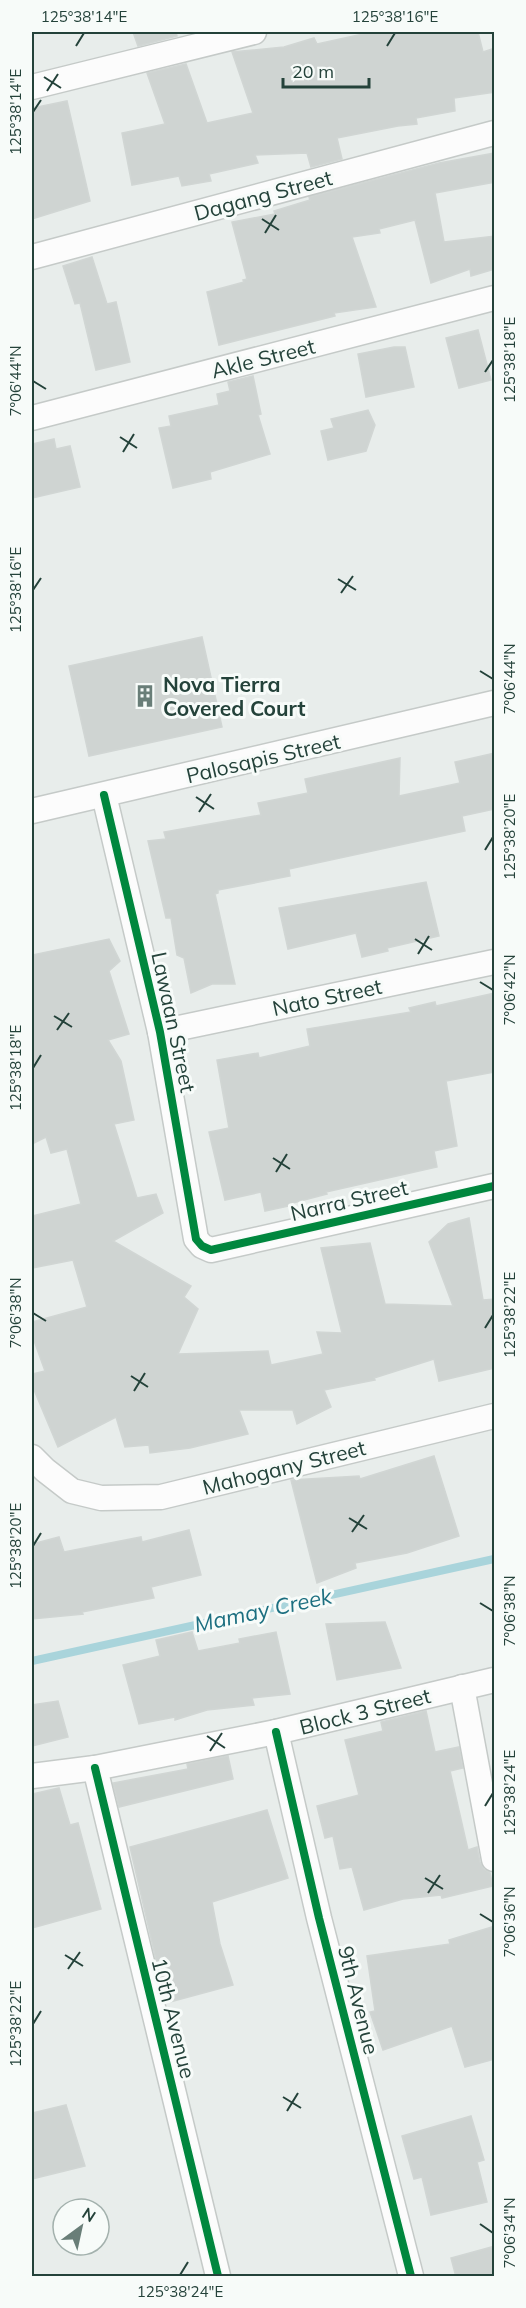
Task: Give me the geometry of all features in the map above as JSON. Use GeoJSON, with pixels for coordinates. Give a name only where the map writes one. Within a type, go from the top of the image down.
{"type":"FeatureCollection","features":[{"type":"Feature","properties":{"kind":"street"},"geometry":{"type":"LineString","coordinates":[[32,87],[254,32]]}},
{"type":"Feature","properties":{"kind":"street","name":"Dagang Street"},"geometry":{"type":"LineString","coordinates":[[32,257],[495,133]]}},
{"type":"Feature","properties":{"kind":"street","name":"Akle Street"},"geometry":{"type":"LineString","coordinates":[[32,418],[495,298]]}},
{"type":"Feature","properties":{"kind":"street","name":"Palosapis Street"},"geometry":{"type":"LineString","coordinates":[[32,811],[495,703]]}},
{"type":"Feature","properties":{"kind":"street","name":"Lawaan Street"},"geometry":{"type":"LineString","coordinates":[[104,795],[160,1032],[196,1239],[202,1246],[211,1250]]}},
{"type":"Feature","properties":{"kind":"street","name":"Nato Street"},"geometry":{"type":"LineString","coordinates":[[160,1032],[495,962]]}},
{"type":"Feature","properties":{"kind":"street","name":"Narra Street"},"geometry":{"type":"LineString","coordinates":[[211,1250],[495,1186]]}},
{"type":"Feature","properties":{"kind":"street","name":"Mahogany Street"},"geometry":{"type":"LineString","coordinates":[[32,1457],[72,1491],[101,1498],[161,1497],[495,1416]]}},
{"type":"Feature","properties":{"kind":"street","name":"Block 3 Street"},"geometry":{"type":"LineString","coordinates":[[32,1776],[95,1768],[276,1732],[495,1680]]}},
{"type":"Feature","properties":{"kind":"street"},"geometry":{"type":"LineString","coordinates":[[462,1687],[495,1859]]}},
{"type":"Feature","properties":{"kind":"street","name":"9th Avenue"},"geometry":{"type":"LineString","coordinates":[[276,1732],[319,1918],[411,2277]]}},
{"type":"Feature","properties":{"kind":"street","name":"10th Avenue"},"geometry":{"type":"LineString","coordinates":[[95,1768],[218,2277]]}},
{"type":"Feature","properties":{"kind":"building"},"geometry":{"type":"Polygon","coordinates":[[[133,32],[176,32],[177,36],[138,46],[133,32]]]}},
{"type":"Feature","properties":{"kind":"building"},"geometry":{"type":"Polygon","coordinates":[[[372,32],[478,32],[483,52],[495,48],[495,92],[454,98],[455,111],[416,118],[417,124],[337,138],[342,159],[311,167],[307,153],[255,155],[258,163],[209,174],[211,181],[182,186],[179,176],[132,185],[122,133],[165,124],[147,73],[186,64],[207,123],[253,113],[232,52],[284,47],[314,38],[317,44],[372,32]]]}},
{"type":"Feature","properties":{"kind":"building"},"geometry":{"type":"Polygon","coordinates":[[[67,101],[90,201],[32,219],[32,108],[67,101]]]}},
{"type":"Feature","properties":{"kind":"building"},"geometry":{"type":"Polygon","coordinates":[[[495,153],[495,182],[435,193],[444,242],[495,236],[495,269],[471,276],[470,269],[431,283],[415,220],[379,229],[380,233],[352,237],[376,307],[334,313],[335,316],[219,345],[207,292],[244,282],[243,280],[247,279],[232,222],[275,214],[274,211],[310,200],[309,197],[439,163],[495,153]]]}},
{"type":"Feature","properties":{"kind":"building"},"geometry":{"type":"Polygon","coordinates":[[[92,257],[107,304],[116,302],[130,362],[96,370],[80,303],[75,304],[63,266],[92,257]]]}},
{"type":"Feature","properties":{"kind":"building"},"geometry":{"type":"Polygon","coordinates":[[[478,330],[491,380],[459,388],[446,338],[478,330]]]}},
{"type":"Feature","properties":{"kind":"building"},"geometry":{"type":"Polygon","coordinates":[[[405,347],[414,387],[366,397],[358,354],[405,347]]]}},
{"type":"Feature","properties":{"kind":"building"},"geometry":{"type":"Polygon","coordinates":[[[253,376],[261,414],[258,415],[270,454],[210,472],[211,479],[173,488],[159,428],[171,426],[169,416],[219,405],[217,394],[230,391],[228,382],[253,376]]]}},
{"type":"Feature","properties":{"kind":"building"},"geometry":{"type":"Polygon","coordinates":[[[368,410],[375,425],[366,451],[328,460],[321,431],[334,428],[331,419],[368,410]]]}},
{"type":"Feature","properties":{"kind":"building"},"geometry":{"type":"Polygon","coordinates":[[[54,439],[56,449],[70,446],[80,487],[32,498],[32,444],[54,439]]]}},
{"type":"Feature","properties":{"kind":"building","name":"Nova Tierra Covered Court"},"geometry":{"type":"Polygon","coordinates":[[[202,637],[222,727],[89,756],[69,666],[202,637]]]}},
{"type":"Feature","properties":{"kind":"building"},"geometry":{"type":"Polygon","coordinates":[[[495,753],[495,809],[462,816],[465,831],[289,869],[290,876],[218,890],[215,894],[235,984],[212,984],[191,993],[184,958],[177,955],[171,918],[166,918],[148,841],[166,839],[164,832],[261,815],[258,803],[308,793],[305,779],[400,758],[399,796],[460,783],[455,762],[495,753]]]}},
{"type":"Feature","properties":{"kind":"building"},"geometry":{"type":"Polygon","coordinates":[[[426,882],[439,936],[387,948],[388,951],[362,957],[356,933],[288,949],[279,908],[426,882]]]}},
{"type":"Feature","properties":{"kind":"building"},"geometry":{"type":"Polygon","coordinates":[[[109,939],[120,961],[109,971],[129,1034],[108,1040],[121,1061],[134,1120],[114,1124],[137,1198],[156,1194],[163,1213],[113,1241],[191,1286],[184,1297],[198,1309],[178,1354],[268,1351],[271,1365],[323,1354],[317,1332],[342,1333],[321,1248],[370,1243],[385,1304],[453,1306],[429,1242],[448,1224],[469,1218],[483,1300],[495,1299],[495,1368],[439,1381],[434,1359],[374,1378],[375,1380],[324,1390],[331,1407],[297,1424],[293,1410],[239,1410],[248,1434],[190,1448],[150,1453],[149,1445],[125,1447],[116,1417],[58,1447],[32,1385],[32,1374],[45,1371],[32,1335],[32,1322],[87,1307],[73,1260],[32,1268],[32,1216],[81,1204],[67,1149],[51,1153],[46,1137],[32,1144],[32,955],[109,939]]]}},
{"type":"Feature","properties":{"kind":"building"},"geometry":{"type":"Polygon","coordinates":[[[495,993],[495,1072],[446,1081],[457,1146],[434,1151],[437,1167],[326,1192],[327,1194],[289,1204],[289,1206],[265,1211],[261,1192],[225,1200],[209,1132],[229,1128],[217,1060],[258,1053],[259,1058],[310,1046],[307,1029],[411,1012],[409,1008],[435,1002],[436,1006],[495,993]]]}},
{"type":"Feature","properties":{"kind":"building"},"geometry":{"type":"Polygon","coordinates":[[[434,1456],[459,1536],[407,1553],[355,1563],[356,1568],[317,1583],[291,1480],[359,1476],[360,1479],[434,1456]]]}},
{"type":"Feature","properties":{"kind":"building"},"geometry":{"type":"Polygon","coordinates":[[[189,1530],[201,1575],[151,1587],[154,1598],[82,1612],[83,1614],[32,1619],[32,1544],[59,1537],[64,1552],[141,1537],[142,1542],[189,1530]]]}},
{"type":"Feature","properties":{"kind":"building"},"geometry":{"type":"Polygon","coordinates":[[[385,1622],[401,1668],[337,1680],[326,1624],[385,1622]]]}},
{"type":"Feature","properties":{"kind":"building"},"geometry":{"type":"Polygon","coordinates":[[[192,1632],[198,1651],[240,1643],[239,1639],[276,1632],[290,1694],[252,1698],[254,1705],[207,1710],[175,1720],[175,1717],[139,1724],[123,1665],[160,1656],[156,1640],[192,1632]]]}},
{"type":"Feature","properties":{"kind":"building"},"geometry":{"type":"Polygon","coordinates":[[[58,1701],[68,1737],[32,1746],[32,1705],[58,1701]]]}},
{"type":"Feature","properties":{"kind":"building"},"geometry":{"type":"Polygon","coordinates":[[[426,1711],[435,1752],[459,1747],[463,1768],[450,1771],[468,1850],[477,1847],[480,1862],[490,1873],[493,1886],[442,1898],[441,1895],[403,1899],[364,1910],[352,1867],[340,1869],[333,1836],[325,1838],[317,1806],[359,1795],[345,1740],[383,1731],[381,1722],[426,1711]]]}},
{"type":"Feature","properties":{"kind":"building"},"geometry":{"type":"Polygon","coordinates":[[[228,1756],[233,1779],[119,1807],[113,1783],[188,1769],[187,1764],[228,1756]]]}},
{"type":"Feature","properties":{"kind":"building"},"geometry":{"type":"Polygon","coordinates":[[[59,1788],[70,1825],[78,1823],[101,1909],[32,1928],[32,1794],[59,1788]]]}},
{"type":"Feature","properties":{"kind":"building"},"geometry":{"type":"Polygon","coordinates":[[[267,1810],[288,1878],[212,1902],[220,1944],[233,1985],[166,2003],[130,1847],[267,1810]]]}},
{"type":"Feature","properties":{"kind":"building"},"geometry":{"type":"Polygon","coordinates":[[[495,1926],[495,2059],[465,2067],[452,2026],[383,2050],[370,2012],[375,2011],[367,1956],[450,1944],[449,1940],[495,1926]]]}},
{"type":"Feature","properties":{"kind":"building"},"geometry":{"type":"Polygon","coordinates":[[[66,2105],[85,2166],[32,2179],[32,2113],[66,2105]]]}},
{"type":"Feature","properties":{"kind":"building"},"geometry":{"type":"Polygon","coordinates":[[[471,2116],[484,2160],[477,2162],[487,2202],[431,2215],[422,2177],[414,2179],[402,2136],[471,2116]]]}},
{"type":"Feature","properties":{"kind":"building"},"geometry":{"type":"Polygon","coordinates":[[[495,2246],[495,2277],[456,2277],[451,2258],[495,2246]]]}},
{"type":"Feature","properties":{"kind":"waterway","name":"Mamay Creek"},"geometry":{"type":"LineString","coordinates":[[32,1661],[494,1559]]}},
{"type":"Feature","properties":{"kind":"cycle path"},"geometry":{"type":"LineString","coordinates":[[104,795],[160,1032],[196,1239],[202,1246],[211,1250],[494,1186]]}},
{"type":"Feature","properties":{"kind":"cycle path"},"geometry":{"type":"LineString","coordinates":[[276,1732],[319,1918],[411,2276]]}},
{"type":"Feature","properties":{"kind":"cycle path"},"geometry":{"type":"LineString","coordinates":[[95,1768],[218,2276]]}},
{"type":"Feature","properties":{"kind":"place","name":"Nova Tierra Covered Court"},"geometry":{"type":"Point","coordinates":[145,696]}}]}
